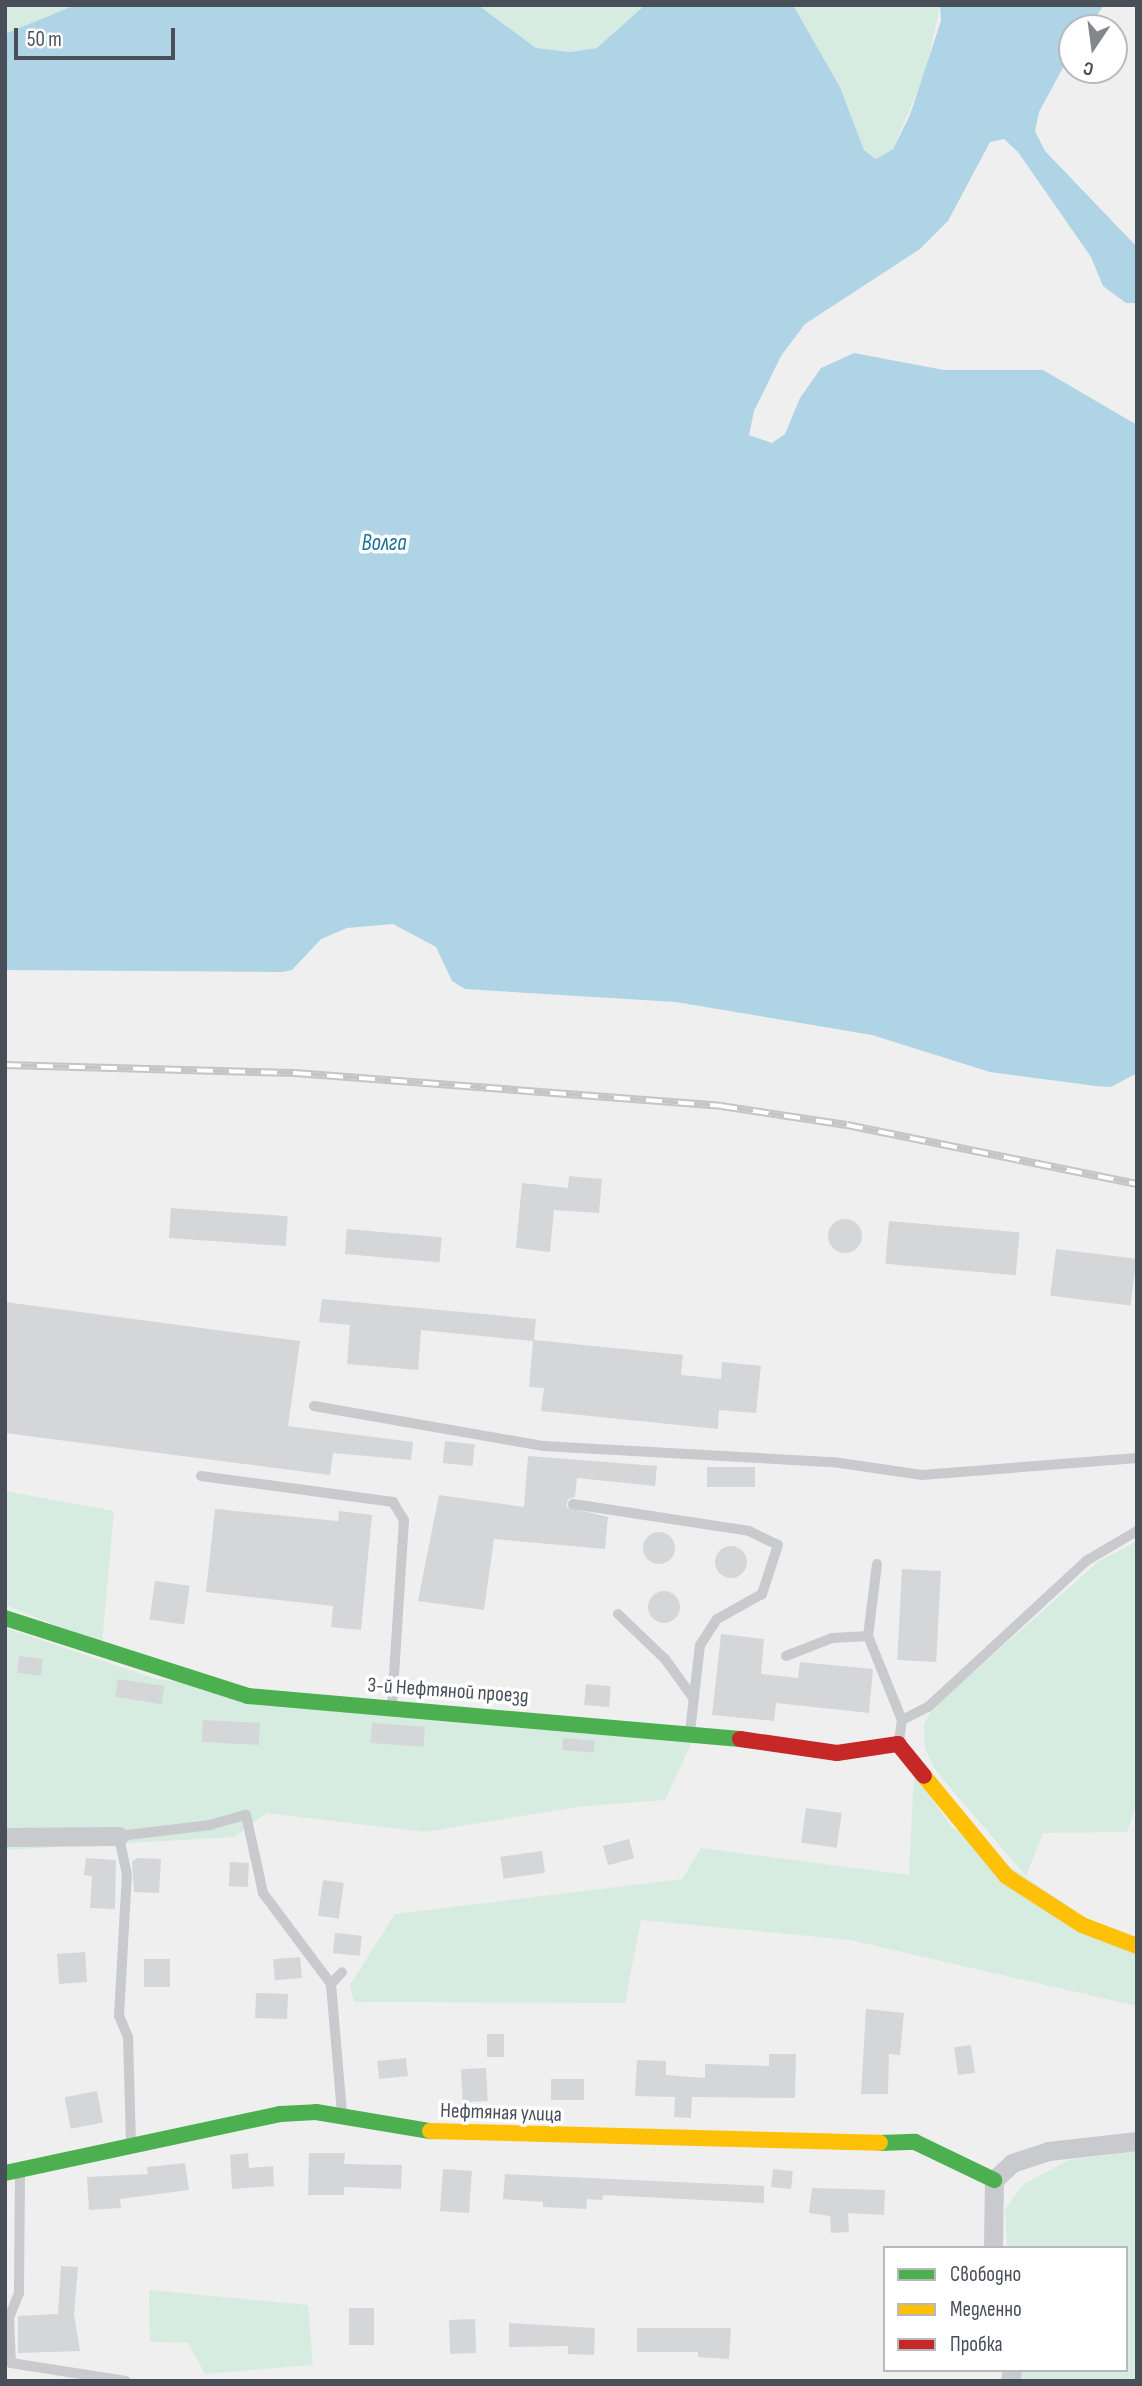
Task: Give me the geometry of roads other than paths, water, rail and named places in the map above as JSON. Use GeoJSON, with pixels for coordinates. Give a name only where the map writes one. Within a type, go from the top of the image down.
{"type":"FeatureCollection","features":[{"type":"Feature","properties":{"kind":"street","name":"3-й Нефтяной проезд"},"geometry":{"type":"LineString","coordinates":[[5,1618],[248,1696],[690,1732],[837,1753],[898,1745]]}},
{"type":"Feature","properties":{"kind":"street"},"geometry":{"type":"LineString","coordinates":[[898,1745],[1006,1876],[1082,1926],[1137,1945]]}},
{"type":"Feature","properties":{"kind":"street"},"geometry":{"type":"LineString","coordinates":[[5,1837],[118,1836]]}},
{"type":"Feature","properties":{"kind":"street","name":"Нефтяная улица"},"geometry":{"type":"LineString","coordinates":[[13,2173],[280,2114],[342,2114],[438,2132],[795,2144],[915,2142],[994,2180]]}},
{"type":"Feature","properties":{"kind":"street"},"geometry":{"type":"LineString","coordinates":[[993,2246],[994,2180],[1012,2163],[1048,2151],[1137,2141]]}},
{"type":"Feature","properties":{"kind":"lane"},"geometry":{"type":"LineString","coordinates":[[314,1406],[543,1446],[833,1462],[922,1475],[1137,1458]]}},
{"type":"Feature","properties":{"kind":"lane"},"geometry":{"type":"LineString","coordinates":[[201,1476],[394,1502],[404,1520],[392,1706]]}},
{"type":"Feature","properties":{"kind":"lane"},"geometry":{"type":"LineString","coordinates":[[573,1504],[749,1531],[778,1545],[762,1594],[717,1619],[700,1645],[690,1732]]}},
{"type":"Feature","properties":{"kind":"lane"},"geometry":{"type":"LineString","coordinates":[[902,1720],[928,1707],[1086,1561],[1137,1531]]}},
{"type":"Feature","properties":{"kind":"lane"},"geometry":{"type":"LineString","coordinates":[[877,1564],[868,1636],[902,1720],[898,1745]]}},
{"type":"Feature","properties":{"kind":"lane"},"geometry":{"type":"LineString","coordinates":[[618,1614],[664,1659],[694,1699]]}},
{"type":"Feature","properties":{"kind":"lane"},"geometry":{"type":"LineString","coordinates":[[786,1656],[832,1638],[868,1636]]}},
{"type":"Feature","properties":{"kind":"lane"},"geometry":{"type":"LineString","coordinates":[[132,2146],[127,2123],[128,2037],[119,2016],[127,1875],[118,1836],[210,1825],[246,1815],[263,1893],[331,1984],[342,2114]]}},
{"type":"Feature","properties":{"kind":"lane"},"geometry":{"type":"LineString","coordinates":[[331,1984],[342,1972]]}},
{"type":"Feature","properties":{"kind":"lane"},"geometry":{"type":"LineString","coordinates":[[13,2173],[19,2293],[9,2318],[11,2363],[126,2381]]}},
{"type":"Feature","properties":{"kind":"water","name":"Волга"},"geometry":{"type":"Polygon","coordinates":[[[75,5],[478,5],[536,48],[570,52],[597,48],[645,5],[793,5],[840,87],[864,150],[876,159],[893,149],[910,115],[941,21],[940,5],[1104,5],[1098,14],[1058,14],[1058,77],[1039,112],[1035,131],[1045,151],[1137,247],[1137,303],[1126,303],[1103,286],[1091,257],[1018,152],[1004,139],[990,142],[948,221],[920,249],[805,324],[781,356],[754,411],[749,435],[772,443],[785,434],[800,398],[821,368],[854,353],[944,370],[1043,370],[1137,425],[1137,1073],[1111,1087],[1096,1086],[990,1072],[872,1035],[676,1002],[465,989],[452,981],[436,947],[393,924],[347,928],[321,939],[292,970],[282,972],[5,970],[5,34],[75,5]]]}},
{"type":"Feature","properties":{"kind":"railway"},"geometry":{"type":"LineString","coordinates":[[5,1065],[295,1073],[721,1106],[847,1125],[1137,1184]]}}]}
